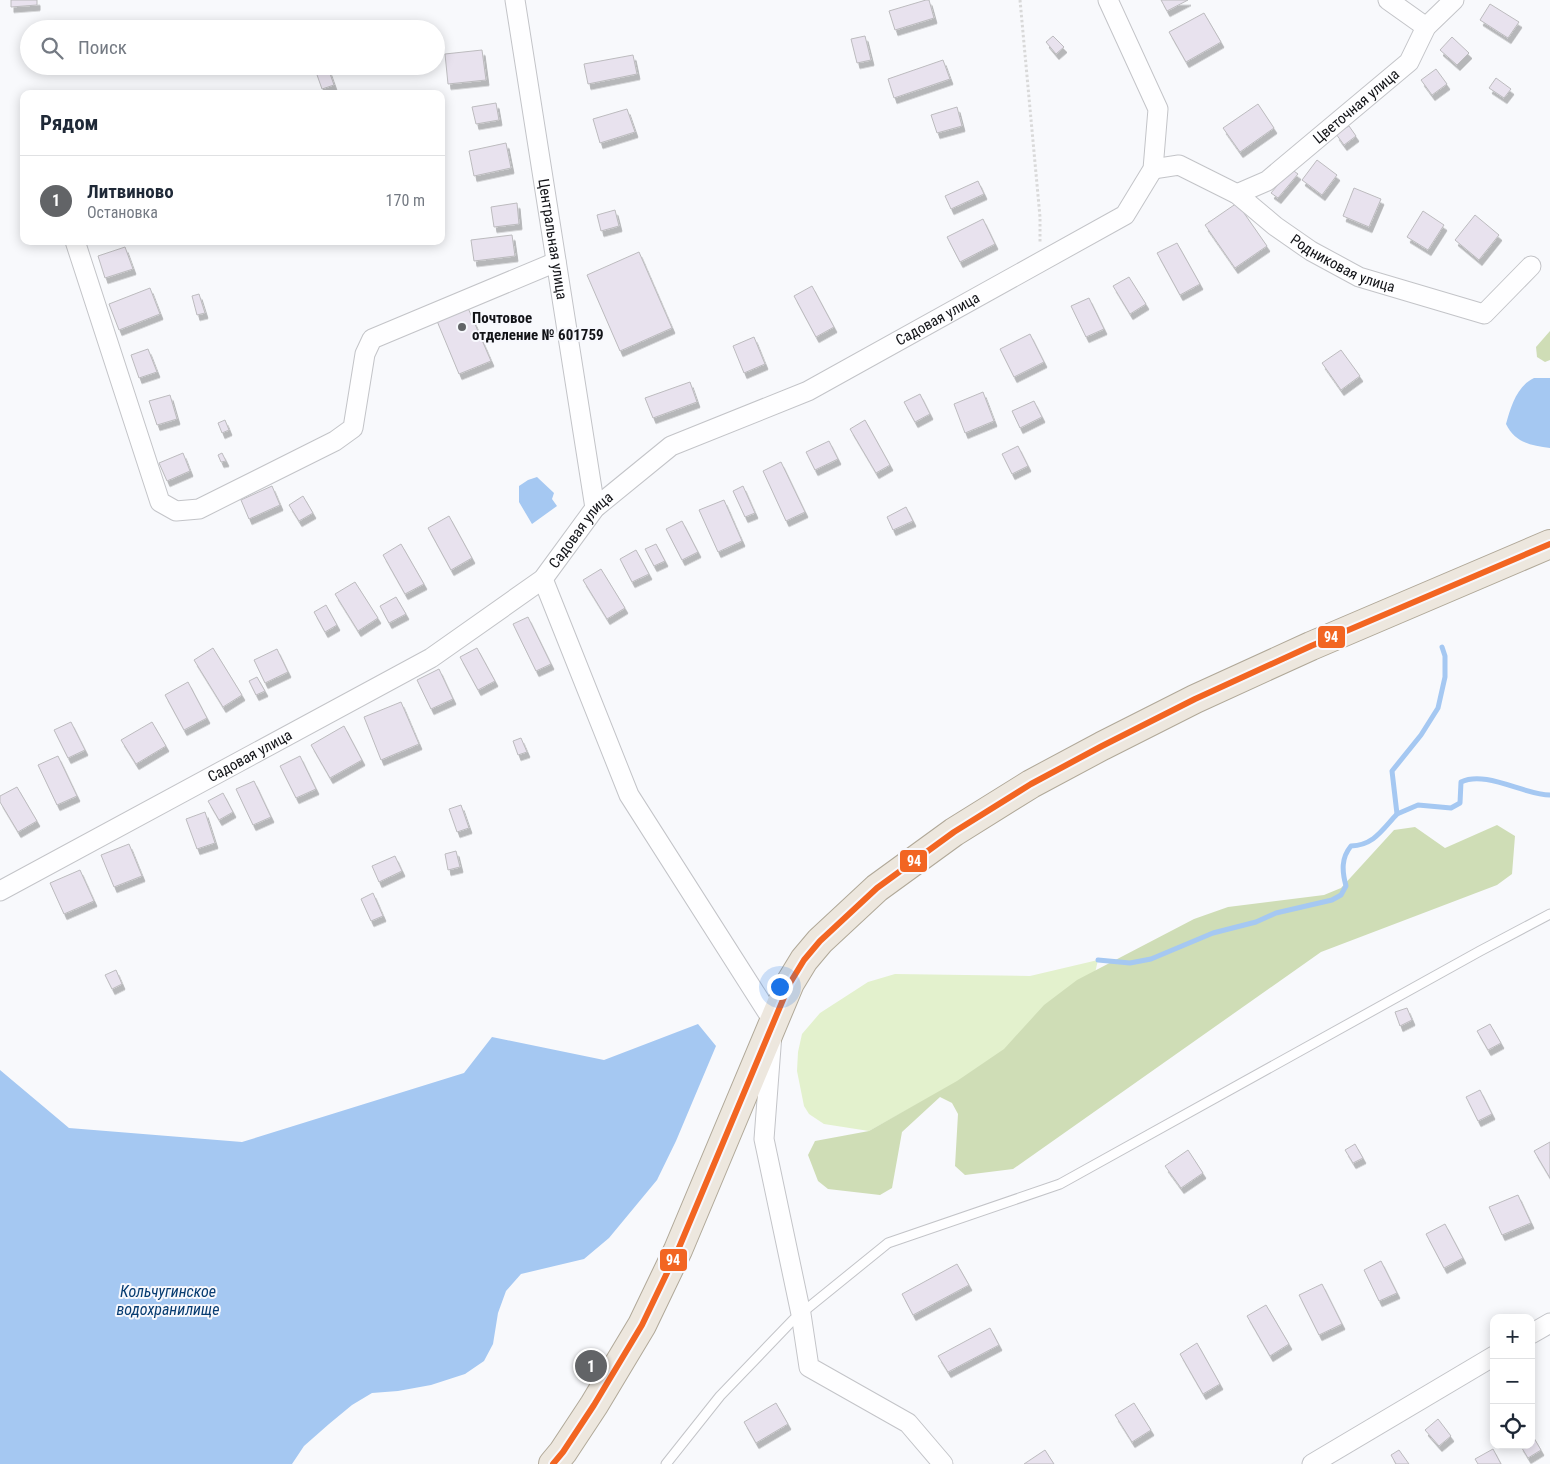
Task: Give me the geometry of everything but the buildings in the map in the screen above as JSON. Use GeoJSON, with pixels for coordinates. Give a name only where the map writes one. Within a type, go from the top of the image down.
{"type":"FeatureCollection","features":[{"type":"Feature","properties":{"kind":"main road"},"geometry":{"type":"LineString","coordinates":[[553,1464],[564,1452],[642,1325],[678,1250],[790,983],[804,960],[841,920],[911,862],[954,832],[1023,789],[1102,746],[1195,699],[1311,646],[1550,544]]}},
{"type":"Feature","properties":{"kind":"street","name":"Центральная улица"},"geometry":{"type":"LineString","coordinates":[[515,0],[595,508]]}},
{"type":"Feature","properties":{"kind":"street"},"geometry":{"type":"LineString","coordinates":[[1108,0],[1158,109],[1153,169]]}},
{"type":"Feature","properties":{"kind":"street"},"geometry":{"type":"LineString","coordinates":[[1388,0],[1426,27]]}},
{"type":"Feature","properties":{"kind":"street","name":"Цветочная улица"},"geometry":{"type":"LineString","coordinates":[[1237,194],[1267,181],[1409,62],[1426,27],[1454,0]]}},
{"type":"Feature","properties":{"kind":"street","name":"Родниковая улица"},"geometry":{"type":"LineString","coordinates":[[1153,169],[1178,165],[1237,194],[1275,226],[1311,251],[1359,277],[1484,314],[1530,266]]}},
{"type":"Feature","properties":{"kind":"street","name":"Садовая улица"},"geometry":{"type":"LineString","coordinates":[[0,891],[431,658],[543,579],[595,508],[671,446],[808,391],[1125,215],[1153,169]]}},
{"type":"Feature","properties":{"kind":"street"},"geometry":{"type":"LineString","coordinates":[[76,245],[160,502],[176,511],[198,509],[335,441],[352,428],[365,354],[372,339],[556,262]]}},
{"type":"Feature","properties":{"kind":"street"},"geometry":{"type":"LineString","coordinates":[[543,579],[629,795],[773,1021],[764,1139],[801,1314],[809,1367],[908,1423],[943,1464]]}},
{"type":"Feature","properties":{"kind":"street"},"geometry":{"type":"LineString","coordinates":[[1535,1332],[1550,1323]]}},
{"type":"Feature","properties":{"kind":"street"},"geometry":{"type":"LineString","coordinates":[[1312,1464],[1490,1358]]}},
{"type":"Feature","properties":{"kind":"lane"},"geometry":{"type":"LineString","coordinates":[[666,1464],[720,1396],[793,1320],[888,1243],[1060,1184],[1550,914]]}},
{"type":"Feature","properties":{"kind":"path"},"geometry":{"type":"LineString","coordinates":[[1020,0],[1040,217],[1040,262]]}},
{"type":"Feature","properties":{"kind":"green space"},"geometry":{"type":"Polygon","coordinates":[[[1550,331],[1550,360],[1545,362],[1537,357],[1536,347],[1550,331]]]}},
{"type":"Feature","properties":{"kind":"green space"},"geometry":{"type":"Polygon","coordinates":[[[1497,825],[1515,836],[1512,874],[1497,885],[1321,952],[1013,1169],[965,1175],[955,1166],[958,1114],[952,1103],[940,1097],[902,1132],[892,1188],[880,1195],[828,1189],[818,1181],[808,1155],[815,1141],[869,1131],[957,1081],[1004,1049],[1044,1005],[1077,980],[1194,919],[1228,907],[1324,895],[1341,888],[1394,830],[1415,827],[1445,848],[1497,825]]]}},
{"type":"Feature","properties":{"kind":"green space"},"geometry":{"type":"Polygon","coordinates":[[[1098,960],[1093,982],[980,1076],[925,1100],[869,1131],[824,1124],[809,1114],[804,1106],[797,1071],[798,1052],[802,1034],[820,1013],[868,982],[895,974],[1030,976],[1098,960]]]}},
{"type":"Feature","properties":{"kind":"water"},"geometry":{"type":"Polygon","coordinates":[[[1534,378],[1550,378],[1550,448],[1524,442],[1514,435],[1506,424],[1519,391],[1534,378]]]}},
{"type":"Feature","properties":{"kind":"water"},"geometry":{"type":"Polygon","coordinates":[[[537,477],[554,493],[552,499],[557,506],[532,524],[519,502],[519,486],[537,477]]]}},
{"type":"Feature","properties":{"kind":"water","name":"Кольчугинское водохранилище"},"geometry":{"type":"Polygon","coordinates":[[[698,1024],[716,1046],[676,1141],[657,1180],[609,1238],[584,1259],[521,1274],[506,1291],[498,1313],[493,1344],[484,1361],[465,1374],[431,1385],[398,1391],[372,1393],[352,1405],[304,1446],[292,1464],[0,1464],[0,1070],[69,1128],[242,1142],[464,1073],[492,1037],[604,1060],[698,1024]]]}},
{"type":"Feature","properties":{"kind":"waterway"},"geometry":{"type":"LineString","coordinates":[[1098,960],[1130,963],[1151,959],[1213,933],[1256,922],[1276,913],[1332,900],[1341,895],[1346,886],[1343,865],[1345,855],[1351,846],[1372,840],[1397,814],[1392,771],[1421,735],[1438,708],[1445,677],[1445,656],[1442,647]]}},
{"type":"Feature","properties":{"kind":"waterway"},"geometry":{"type":"LineString","coordinates":[[1397,814],[1418,805],[1451,808],[1460,803],[1461,782],[1471,779],[1493,781],[1550,795]]}},
{"type":"Feature","properties":{"kind":"transit line","name":"94"},"geometry":{"type":"LineString","coordinates":[[553,1464],[594,1405],[642,1325],[678,1250],[790,983],[804,960],[820,941],[877,888],[954,832],[1031,784],[1102,746],[1195,699],[1311,646],[1550,544]]}},
{"type":"Feature","properties":{"kind":"place","name":"Почтовое отделение № 601759"},"geometry":{"type":"Point","coordinates":[462,327]}},
{"type":"Feature","properties":{"kind":"place","name":"Литвиново"},"geometry":{"type":"Point","coordinates":[591,1366]}}]}
